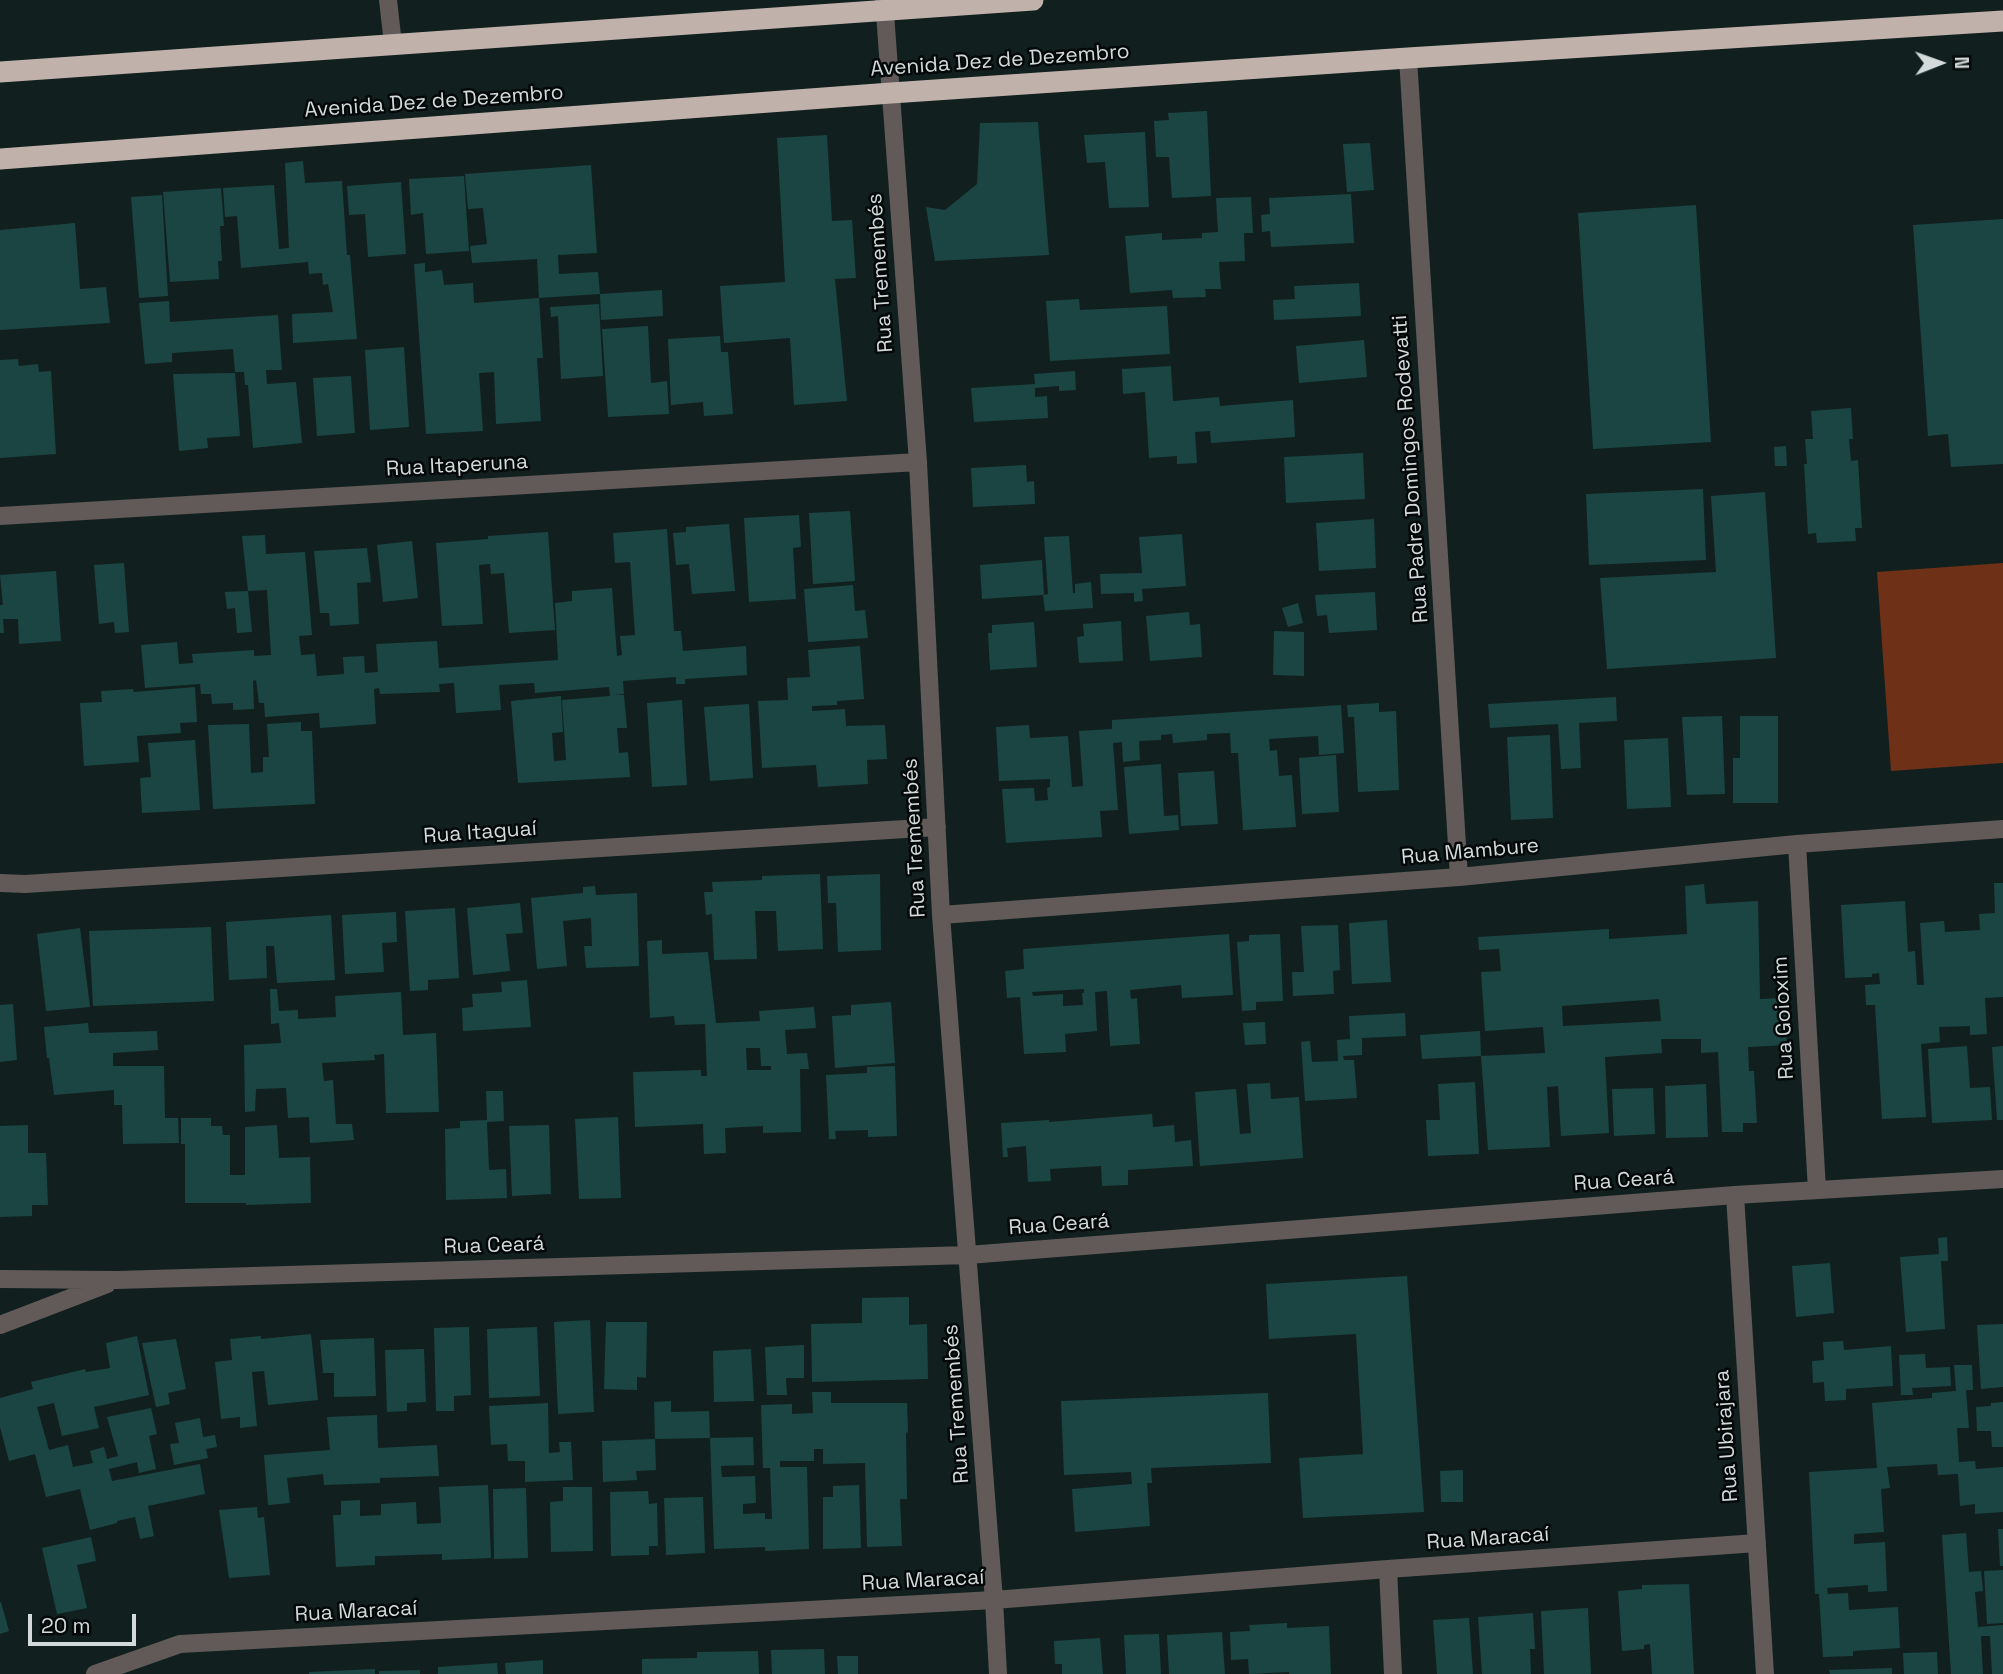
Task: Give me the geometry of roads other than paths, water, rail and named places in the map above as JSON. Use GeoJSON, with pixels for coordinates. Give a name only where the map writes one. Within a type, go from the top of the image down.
{"type":"FeatureCollection","features":[{"type":"Feature","properties":{"kind":"highway"},"geometry":{"type":"LineString","coordinates":[[0,72],[885,5],[1033,0]]}},
{"type":"Feature","properties":{"kind":"highway","name":"Avenida Dez de Dezembro"},"geometry":{"type":"LineString","coordinates":[[0,159],[891,93],[2003,20]]}},
{"type":"Feature","properties":{"kind":"street"},"geometry":{"type":"LineString","coordinates":[[388,0],[393,44]]}},
{"type":"Feature","properties":{"kind":"street","name":"Rua Tremembés"},"geometry":{"type":"LineString","coordinates":[[885,5],[918,461],[941,915],[998,1674]]}},
{"type":"Feature","properties":{"kind":"street","name":"Rua Padre Domingos Rodevatti"},"geometry":{"type":"LineString","coordinates":[[1408,58],[1459,877]]}},
{"type":"Feature","properties":{"kind":"street","name":"Rua Itaperuna"},"geometry":{"type":"LineString","coordinates":[[0,516],[918,461]]}},
{"type":"Feature","properties":{"kind":"street","name":"Rua Itaguaí"},"geometry":{"type":"LineString","coordinates":[[0,883],[25,884],[937,827]]}},
{"type":"Feature","properties":{"kind":"street","name":"Rua Mambure"},"geometry":{"type":"LineString","coordinates":[[941,915],[1459,877],[1797,844],[2003,829]]}},
{"type":"Feature","properties":{"kind":"street","name":"Rua Goioxim"},"geometry":{"type":"LineString","coordinates":[[1797,844],[1817,1190]]}},
{"type":"Feature","properties":{"kind":"street","name":"Rua Ceará"},"geometry":{"type":"LineString","coordinates":[[0,1279],[117,1280],[968,1255],[1735,1195],[2003,1179]]}},
{"type":"Feature","properties":{"kind":"street","name":"Rua Ubirajara"},"geometry":{"type":"LineString","coordinates":[[1735,1195],[1765,1674]]}},
{"type":"Feature","properties":{"kind":"street","name":"Rua Ceará"},"geometry":{"type":"LineString","coordinates":[[0,1325],[117,1280]]}},
{"type":"Feature","properties":{"kind":"street","name":"Rua Maracaí"},"geometry":{"type":"LineString","coordinates":[[95,1674],[180,1644],[994,1600],[1757,1543]]}},
{"type":"Feature","properties":{"kind":"street"},"geometry":{"type":"LineString","coordinates":[[1388,1569],[1393,1674]]}}]}
